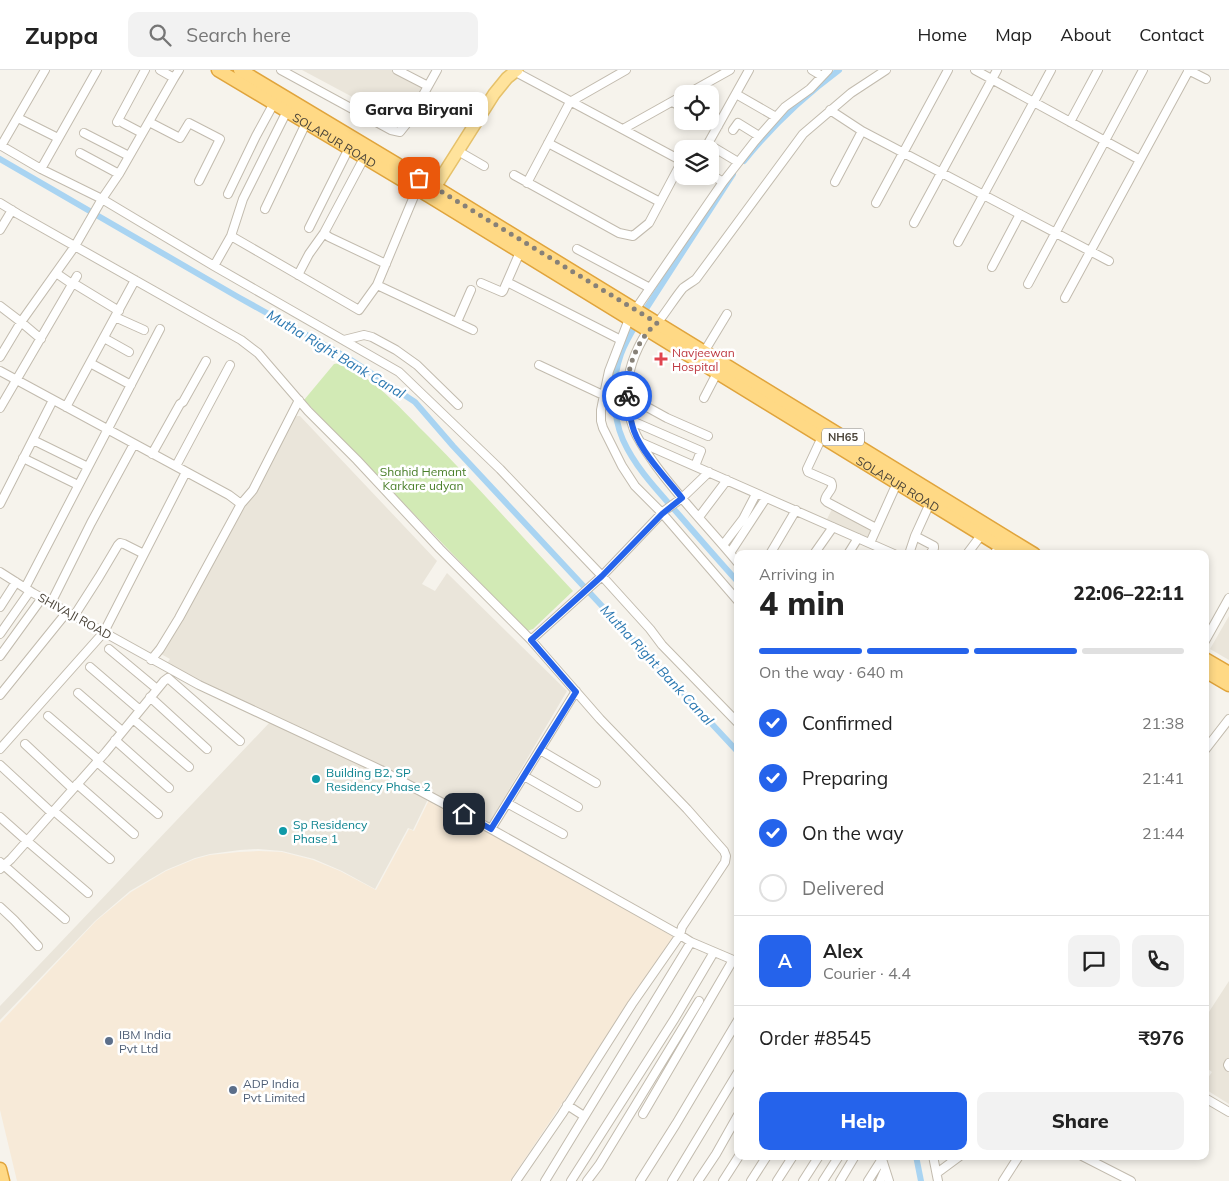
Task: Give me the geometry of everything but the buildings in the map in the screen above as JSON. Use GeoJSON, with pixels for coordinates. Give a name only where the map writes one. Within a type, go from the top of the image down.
{"type":"FeatureCollection","features":[{"type":"Feature","properties":{"kind":"highway","name":"SOLAPUR ROAD"},"geometry":{"type":"LineString","coordinates":[[218,70],[417,189],[432,192],[520,252],[633,315]]}},
{"type":"Feature","properties":{"kind":"highway","name":"SOLAPUR ROAD"},"geometry":{"type":"LineString","coordinates":[[240,70],[432,192],[651,326],[717,373],[982,534],[997,550]]}},
{"type":"Feature","properties":{"kind":"highway","name":"SOLAPUR ROAD"},"geometry":{"type":"LineString","coordinates":[[651,326],[704,352],[1027,550]]}},
{"type":"Feature","properties":{"kind":"highway"},"geometry":{"type":"LineString","coordinates":[[1209,661],[1229,673]]}},
{"type":"Feature","properties":{"kind":"highway"},"geometry":{"type":"LineString","coordinates":[[1209,673],[1229,685]]}},
{"type":"Feature","properties":{"kind":"highway"},"geometry":{"type":"LineString","coordinates":[[0,1169],[3,1181]]}},
{"type":"Feature","properties":{"kind":"main road"},"geometry":{"type":"LineString","coordinates":[[432,192],[494,94],[515,71]]}},
{"type":"Feature","properties":{"kind":"street"},"geometry":{"type":"LineString","coordinates":[[45,70],[1,146],[399,372],[500,469],[600,578],[650,629],[662,645],[734,719]]}},
{"type":"Feature","properties":{"kind":"street"},"geometry":{"type":"LineString","coordinates":[[41,169],[97,70]]}},
{"type":"Feature","properties":{"kind":"street"},"geometry":{"type":"LineString","coordinates":[[142,133],[120,123],[145,70]]}},
{"type":"Feature","properties":{"kind":"street"},"geometry":{"type":"LineString","coordinates":[[160,70],[174,78]]}},
{"type":"Feature","properties":{"kind":"street"},"geometry":{"type":"LineString","coordinates":[[0,357],[21,322],[75,246],[179,70]]}},
{"type":"Feature","properties":{"kind":"street"},"geometry":{"type":"LineString","coordinates":[[281,70],[391,130],[400,132],[408,122],[437,70]]}},
{"type":"Feature","properties":{"kind":"street"},"geometry":{"type":"LineString","coordinates":[[397,70],[428,86]]}},
{"type":"Feature","properties":{"kind":"street"},"geometry":{"type":"LineString","coordinates":[[527,183],[570,102],[626,70]]}},
{"type":"Feature","properties":{"kind":"street"},"geometry":{"type":"LineString","coordinates":[[703,85],[730,70]]}},
{"type":"Feature","properties":{"kind":"street"},"geometry":{"type":"LineString","coordinates":[[719,124],[749,70]]}},
{"type":"Feature","properties":{"kind":"street"},"geometry":{"type":"LineString","coordinates":[[812,70],[826,73]]}},
{"type":"Feature","properties":{"kind":"street"},"geometry":{"type":"LineString","coordinates":[[734,558],[699,517],[680,499],[640,442],[634,430],[627,396],[629,369],[634,355],[651,326],[685,287],[696,279],[803,134],[851,92],[886,70]]}},
{"type":"Feature","properties":{"kind":"street"},"geometry":{"type":"LineString","coordinates":[[876,203],[948,70]]}},
{"type":"Feature","properties":{"kind":"street"},"geometry":{"type":"LineString","coordinates":[[975,70],[1140,160]]}},
{"type":"Feature","properties":{"kind":"street"},"geometry":{"type":"LineString","coordinates":[[914,223],[997,70]]}},
{"type":"Feature","properties":{"kind":"street"},"geometry":{"type":"LineString","coordinates":[[958,242],[1050,70]]}},
{"type":"Feature","properties":{"kind":"street"},"geometry":{"type":"LineString","coordinates":[[1070,122],[1098,70]]}},
{"type":"Feature","properties":{"kind":"street"},"geometry":{"type":"LineString","coordinates":[[1028,284],[1143,70]]}},
{"type":"Feature","properties":{"kind":"street"},"geometry":{"type":"LineString","coordinates":[[1065,298],[1188,70],[1206,79]]}},
{"type":"Feature","properties":{"kind":"street"},"geometry":{"type":"LineString","coordinates":[[515,71],[674,157]]}},
{"type":"Feature","properties":{"kind":"street"},"geometry":{"type":"LineString","coordinates":[[734,596],[663,512],[635,486],[628,476],[603,428],[601,415],[603,395],[609,371],[633,315],[723,182],[759,136],[785,107],[810,89],[826,73]]}},
{"type":"Feature","properties":{"kind":"street"},"geometry":{"type":"LineString","coordinates":[[736,94],[776,118]]}},
{"type":"Feature","properties":{"kind":"street"},"geometry":{"type":"LineString","coordinates":[[622,129],[672,102]]}},
{"type":"Feature","properties":{"kind":"street"},"geometry":{"type":"LineString","coordinates":[[228,194],[274,103]]}},
{"type":"Feature","properties":{"kind":"street"},"geometry":{"type":"LineString","coordinates":[[830,110],[862,131],[1109,261]]}},
{"type":"Feature","properties":{"kind":"street"},"geometry":{"type":"LineString","coordinates":[[214,266],[231,236],[243,199],[287,111]]}},
{"type":"Feature","properties":{"kind":"street"},"geometry":{"type":"LineString","coordinates":[[18,118],[58,138]]}},
{"type":"Feature","properties":{"kind":"street"},"geometry":{"type":"LineString","coordinates":[[149,122],[180,138],[189,123],[220,139],[199,181]]}},
{"type":"Feature","properties":{"kind":"street"},"geometry":{"type":"LineString","coordinates":[[733,130],[738,122],[759,136]]}},
{"type":"Feature","properties":{"kind":"street"},"geometry":{"type":"LineString","coordinates":[[265,209],[306,123]]}},
{"type":"Feature","properties":{"kind":"street"},"geometry":{"type":"LineString","coordinates":[[835,182],[862,131]]}},
{"type":"Feature","properties":{"kind":"street"},"geometry":{"type":"LineString","coordinates":[[84,134],[129,156]]}},
{"type":"Feature","properties":{"kind":"street"},"geometry":{"type":"LineString","coordinates":[[548,143],[660,202]]}},
{"type":"Feature","properties":{"kind":"street"},"geometry":{"type":"LineString","coordinates":[[309,228],[349,148]]}},
{"type":"Feature","properties":{"kind":"street"},"geometry":{"type":"LineString","coordinates":[[458,151],[484,166]]}},
{"type":"Feature","properties":{"kind":"street"},"geometry":{"type":"LineString","coordinates":[[80,152],[119,174]]}},
{"type":"Feature","properties":{"kind":"street"},"geometry":{"type":"LineString","coordinates":[[719,152],[738,162]]}},
{"type":"Feature","properties":{"kind":"street"},"geometry":{"type":"LineString","coordinates":[[298,275],[324,232],[364,158]]}},
{"type":"Feature","properties":{"kind":"street"},"geometry":{"type":"LineString","coordinates":[[514,175],[619,233],[633,236],[649,223],[674,176]]}},
{"type":"Feature","properties":{"kind":"street"},"geometry":{"type":"LineString","coordinates":[[719,180],[723,182]]}},
{"type":"Feature","properties":{"kind":"street"},"geometry":{"type":"LineString","coordinates":[[231,236],[360,310],[377,285],[417,189]]}},
{"type":"Feature","properties":{"kind":"street"},"geometry":{"type":"LineString","coordinates":[[0,202],[241,340],[258,353],[299,400],[440,549],[531,640],[600,719],[688,809],[724,850],[725,862],[682,927],[680,934],[516,1181]]}},
{"type":"Feature","properties":{"kind":"street"},"geometry":{"type":"LineString","coordinates":[[0,230],[12,210]]}},
{"type":"Feature","properties":{"kind":"street"},"geometry":{"type":"LineString","coordinates":[[992,267],[1020,214]]}},
{"type":"Feature","properties":{"kind":"street"},"geometry":{"type":"LineString","coordinates":[[324,232],[329,237],[386,264]]}},
{"type":"Feature","properties":{"kind":"street"},"geometry":{"type":"LineString","coordinates":[[577,249],[650,288]]}},
{"type":"Feature","properties":{"kind":"street"},"geometry":{"type":"LineString","coordinates":[[482,283],[502,292],[520,252]]}},
{"type":"Feature","properties":{"kind":"street"},"geometry":{"type":"LineString","coordinates":[[56,273],[74,281],[117,314],[144,330]]}},
{"type":"Feature","properties":{"kind":"street"},"geometry":{"type":"LineString","coordinates":[[66,407],[136,280]]}},
{"type":"Feature","properties":{"kind":"street"},"geometry":{"type":"LineString","coordinates":[[0,408],[74,281]]}},
{"type":"Feature","properties":{"kind":"street"},"geometry":{"type":"LineString","coordinates":[[507,282],[621,340]]}},
{"type":"Feature","properties":{"kind":"street"},"geometry":{"type":"LineString","coordinates":[[377,285],[472,330]]}},
{"type":"Feature","properties":{"kind":"street"},"geometry":{"type":"LineString","coordinates":[[457,322],[464,303],[472,290]]}},
{"type":"Feature","properties":{"kind":"street"},"geometry":{"type":"LineString","coordinates":[[0,306],[41,339]]}},
{"type":"Feature","properties":{"kind":"street"},"geometry":{"type":"LineString","coordinates":[[704,352],[727,314]]}},
{"type":"Feature","properties":{"kind":"street"},"geometry":{"type":"LineString","coordinates":[[0,634],[27,589],[78,485],[160,329]]}},
{"type":"Feature","properties":{"kind":"street"},"geometry":{"type":"LineString","coordinates":[[344,340],[364,335],[372,337],[396,350],[417,365],[458,405]]}},
{"type":"Feature","properties":{"kind":"street"},"geometry":{"type":"LineString","coordinates":[[104,338],[129,352]]}},
{"type":"Feature","properties":{"kind":"street"},"geometry":{"type":"LineString","coordinates":[[152,454],[206,361]]}},
{"type":"Feature","properties":{"kind":"street"},"geometry":{"type":"LineString","coordinates":[[90,363],[131,385]]}},
{"type":"Feature","properties":{"kind":"street"},"geometry":{"type":"LineString","coordinates":[[176,466],[230,365]]}},
{"type":"Feature","properties":{"kind":"street"},"geometry":{"type":"LineString","coordinates":[[539,365],[603,395]]}},
{"type":"Feature","properties":{"kind":"street"},"geometry":{"type":"LineString","coordinates":[[0,371],[229,495],[241,504]]}},
{"type":"Feature","properties":{"kind":"street"},"geometry":{"type":"LineString","coordinates":[[704,398],[717,373]]}},
{"type":"Feature","properties":{"kind":"street"},"geometry":{"type":"LineString","coordinates":[[627,396],[667,418],[708,436]]}},
{"type":"Feature","properties":{"kind":"street"},"geometry":{"type":"LineString","coordinates":[[0,504],[53,400]]}},
{"type":"Feature","properties":{"kind":"street"},"geometry":{"type":"LineString","coordinates":[[151,660],[179,618],[241,504],[253,490],[299,400]]}},
{"type":"Feature","properties":{"kind":"street"},"geometry":{"type":"LineString","coordinates":[[632,421],[701,451],[695,466]]}},
{"type":"Feature","properties":{"kind":"street"},"geometry":{"type":"LineString","coordinates":[[822,437],[807,469],[808,472],[831,482],[832,488],[825,498],[827,502],[876,528]]}},
{"type":"Feature","properties":{"kind":"street"},"geometry":{"type":"LineString","coordinates":[[33,440],[88,467]]}},
{"type":"Feature","properties":{"kind":"street"},"geometry":{"type":"LineString","coordinates":[[640,442],[870,543],[879,550]]}},
{"type":"Feature","properties":{"kind":"street"},"geometry":{"type":"LineString","coordinates":[[51,603],[91,523],[134,444]]}},
{"type":"Feature","properties":{"kind":"street"},"geometry":{"type":"LineString","coordinates":[[23,458],[78,485]]}},
{"type":"Feature","properties":{"kind":"street"},"geometry":{"type":"LineString","coordinates":[[0,749],[104,632],[186,472]]}},
{"type":"Feature","properties":{"kind":"street"},"geometry":{"type":"LineString","coordinates":[[531,640],[600,578],[663,512],[709,472]]}},
{"type":"Feature","properties":{"kind":"street"},"geometry":{"type":"LineString","coordinates":[[699,517],[727,480]]}},
{"type":"Feature","properties":{"kind":"street"},"geometry":{"type":"LineString","coordinates":[[870,543],[897,483]]}},
{"type":"Feature","properties":{"kind":"street"},"geometry":{"type":"LineString","coordinates":[[723,545],[743,519],[756,494]]}},
{"type":"Feature","properties":{"kind":"street"},"geometry":{"type":"LineString","coordinates":[[730,553],[766,498]]}},
{"type":"Feature","properties":{"kind":"street"},"geometry":{"type":"LineString","coordinates":[[910,550],[930,503]]}},
{"type":"Feature","properties":{"kind":"street"},"geometry":{"type":"LineString","coordinates":[[772,550],[796,510]]}},
{"type":"Feature","properties":{"kind":"street"},"geometry":{"type":"LineString","coordinates":[[817,550],[833,527]]}},
{"type":"Feature","properties":{"kind":"street"},"geometry":{"type":"LineString","coordinates":[[970,550],[982,534]]}},
{"type":"Feature","properties":{"kind":"street"},"geometry":{"type":"LineString","coordinates":[[915,536],[934,546],[933,550]]}},
{"type":"Feature","properties":{"kind":"street"},"geometry":{"type":"LineString","coordinates":[[850,550],[858,538]]}},
{"type":"Feature","properties":{"kind":"street"},"geometry":{"type":"LineString","coordinates":[[0,695],[70,614],[99,577],[120,543],[144,554]]}},
{"type":"Feature","properties":{"kind":"street","name":"SHIVAJI ROAD"},"geometry":{"type":"LineString","coordinates":[[0,572],[151,660],[199,685],[381,770],[491,829],[680,934],[691,942],[734,961]]}},
{"type":"Feature","properties":{"kind":"street"},"geometry":{"type":"LineString","coordinates":[[1,605],[16,582]]}},
{"type":"Feature","properties":{"kind":"street"},"geometry":{"type":"LineString","coordinates":[[0,656],[42,598]]}},
{"type":"Feature","properties":{"kind":"street"},"geometry":{"type":"LineString","coordinates":[[1209,634],[1229,598]]}},
{"type":"Feature","properties":{"kind":"street"},"geometry":{"type":"LineString","coordinates":[[109,649],[157,689]]}},
{"type":"Feature","properties":{"kind":"street"},"geometry":{"type":"LineString","coordinates":[[90,667],[140,710]]}},
{"type":"Feature","properties":{"kind":"street"},"geometry":{"type":"LineString","coordinates":[[65,919],[1,865],[27,841],[53,812],[164,681],[168,678],[240,741]]}},
{"type":"Feature","properties":{"kind":"street"},"geometry":{"type":"LineString","coordinates":[[491,829],[576,692]]}},
{"type":"Feature","properties":{"kind":"street"},"geometry":{"type":"LineString","coordinates":[[78,693],[122,731]]}},
{"type":"Feature","properties":{"kind":"street"},"geometry":{"type":"LineString","coordinates":[[150,697],[207,749]]}},
{"type":"Feature","properties":{"kind":"street"},"geometry":{"type":"LineString","coordinates":[[48,716],[158,814]]}},
{"type":"Feature","properties":{"kind":"street"},"geometry":{"type":"LineString","coordinates":[[133,719],[189,767]]}},
{"type":"Feature","properties":{"kind":"street"},"geometry":{"type":"LineString","coordinates":[[1209,745],[1229,719]]}},
{"type":"Feature","properties":{"kind":"street"},"geometry":{"type":"LineString","coordinates":[[115,740],[169,788]]}},
{"type":"Feature","properties":{"kind":"street"},"geometry":{"type":"LineString","coordinates":[[25,744],[134,834]]}},
{"type":"Feature","properties":{"kind":"street"},"geometry":{"type":"LineString","coordinates":[[540,750],[596,783]]}},
{"type":"Feature","properties":{"kind":"street"},"geometry":{"type":"LineString","coordinates":[[0,765],[110,859]]}},
{"type":"Feature","properties":{"kind":"street"},"geometry":{"type":"LineString","coordinates":[[524,776],[578,807]]}},
{"type":"Feature","properties":{"kind":"street"},"geometry":{"type":"LineString","coordinates":[[507,803],[563,834]]}},
{"type":"Feature","properties":{"kind":"street"},"geometry":{"type":"LineString","coordinates":[[0,817],[88,893]]}},
{"type":"Feature","properties":{"kind":"street"},"geometry":{"type":"LineString","coordinates":[[0,907],[38,946]]}},
{"type":"Feature","properties":{"kind":"street"},"geometry":{"type":"LineString","coordinates":[[544,1181],[691,942]]}},
{"type":"Feature","properties":{"kind":"street"},"geometry":{"type":"LineString","coordinates":[[571,1181],[675,1018],[714,952]]}},
{"type":"Feature","properties":{"kind":"street"},"geometry":{"type":"LineString","coordinates":[[643,1114],[734,963]]}},
{"type":"Feature","properties":{"kind":"street"},"geometry":{"type":"LineString","coordinates":[[587,1181],[599,1165],[700,1001]]}},
{"type":"Feature","properties":{"kind":"street"},"geometry":{"type":"LineString","coordinates":[[640,1181],[734,1027]]}},
{"type":"Feature","properties":{"kind":"street"},"geometry":{"type":"LineString","coordinates":[[1229,1063],[1229,1068]]}},
{"type":"Feature","properties":{"kind":"street"},"geometry":{"type":"LineString","coordinates":[[672,1181],[734,1079]]}},
{"type":"Feature","properties":{"kind":"street"},"geometry":{"type":"LineString","coordinates":[[1209,1100],[1229,1112]]}},
{"type":"Feature","properties":{"kind":"street"},"geometry":{"type":"LineString","coordinates":[[568,1105],[584,1116]]}},
{"type":"Feature","properties":{"kind":"street"},"geometry":{"type":"LineString","coordinates":[[698,1181],[734,1122]]}},
{"type":"Feature","properties":{"kind":"street"},"geometry":{"type":"LineString","coordinates":[[723,1181],[736,1160]]}},
{"type":"Feature","properties":{"kind":"street"},"geometry":{"type":"LineString","coordinates":[[751,1181],[764,1160]]}},
{"type":"Feature","properties":{"kind":"street"},"geometry":{"type":"LineString","coordinates":[[777,1181],[790,1160]]}},
{"type":"Feature","properties":{"kind":"street"},"geometry":{"type":"LineString","coordinates":[[803,1181],[816,1160]]}},
{"type":"Feature","properties":{"kind":"street"},"geometry":{"type":"LineString","coordinates":[[823,1181],[836,1160]]}},
{"type":"Feature","properties":{"kind":"street"},"geometry":{"type":"LineString","coordinates":[[840,1181],[853,1160]]}},
{"type":"Feature","properties":{"kind":"street"},"geometry":{"type":"LineString","coordinates":[[868,1181],[880,1160]]}},
{"type":"Feature","properties":{"kind":"street"},"geometry":{"type":"LineString","coordinates":[[882,1160],[888,1181]]}},
{"type":"Feature","properties":{"kind":"street"},"geometry":{"type":"LineString","coordinates":[[933,1160],[938,1177],[956,1160]]}},
{"type":"Feature","properties":{"kind":"street"},"geometry":{"type":"LineString","coordinates":[[1003,1181],[1016,1160]]}},
{"type":"Feature","properties":{"kind":"street"},"geometry":{"type":"LineString","coordinates":[[1090,1160],[1131,1181]]}},
{"type":"Feature","properties":{"kind":"street"},"geometry":{"type":"LineString","coordinates":[[880,1181],[885,1170]]}},
{"type":"Feature","properties":{"kind":"shaded area"},"geometry":{"type":"Polygon","coordinates":[[[302,70],[395,70],[423,85],[403,124],[302,70]]]}},
{"type":"Feature","properties":{"kind":"shaded area"},"geometry":{"type":"Polygon","coordinates":[[[297,416],[300,416],[437,561],[422,584],[435,591],[447,573],[567,691],[488,825],[166,665],[170,659],[161,654],[237,512],[244,509],[297,416]]]}},
{"type":"Feature","properties":{"kind":"shaded area"},"geometry":{"type":"Polygon","coordinates":[[[833,507],[874,529],[869,541],[827,519],[833,507]]]}},
{"type":"Feature","properties":{"kind":"shaded area"},"geometry":{"type":"Polygon","coordinates":[[[1229,616],[1229,660],[1210,649],[1229,616]]]}},
{"type":"Feature","properties":{"kind":"shaded area"},"geometry":{"type":"Polygon","coordinates":[[[271,721],[429,797],[413,830],[408,828],[375,889],[342,871],[314,859],[282,851],[240,850],[195,858],[166,870],[130,891],[95,921],[0,1020],[0,1006],[271,721]]]}},
{"type":"Feature","properties":{"kind":"shaded area"},"geometry":{"type":"Polygon","coordinates":[[[430,798],[675,935],[510,1181],[17,1181],[0,1110],[0,1023],[96,921],[131,892],[166,871],[210,855],[259,851],[282,852],[313,860],[340,871],[376,890],[409,829],[414,831],[430,798]]]}},
{"type":"Feature","properties":{"kind":"shaded area"},"geometry":{"type":"Polygon","coordinates":[[[1229,981],[1229,1104],[1209,1092],[1209,1076],[1212,1072],[1209,1070],[1209,1012],[1229,981]]]}},
{"type":"Feature","properties":{"kind":"green space","name":"Shahid Hemant Karkare udyan"},"geometry":{"type":"Polygon","coordinates":[[[340,363],[365,377],[399,406],[573,591],[533,629],[527,631],[304,400],[334,364],[340,363]]]}},
{"type":"Feature","properties":{"kind":"waterway"},"geometry":{"type":"LineString","coordinates":[[744,161],[788,112],[839,70]]}},
{"type":"Feature","properties":{"kind":"waterway","name":"Mutha Right Bank Canal"},"geometry":{"type":"LineString","coordinates":[[0,159],[238,297],[348,358],[415,402],[453,446],[734,748]]}},
{"type":"Feature","properties":{"kind":"waterway"},"geometry":{"type":"LineString","coordinates":[[642,315],[733,174]]}},
{"type":"Feature","properties":{"kind":"waterway"},"geometry":{"type":"LineString","coordinates":[[637,323],[623,350],[616,374],[615,408],[619,430],[634,461],[734,577]]}},
{"type":"Feature","properties":{"kind":"waterway","name":"Mutha Right Bank Canal"},"geometry":{"type":"LineString","coordinates":[[917,1160],[921,1181]]}},
{"type":"Feature","properties":{"kind":"way so far"},"geometry":{"type":"LineString","coordinates":[[419,178],[657,323],[648,330],[634,355],[629,369],[627,396]]}},
{"type":"Feature","properties":{"kind":"place","name":"Garva Biryani"},"geometry":{"type":"Point","coordinates":[419,178]}},
{"type":"Feature","properties":{"kind":"place","name":"Navjeewan Hospital"},"geometry":{"type":"Point","coordinates":[661,359]}},
{"type":"Feature","properties":{"kind":"place","name":"Building B2, SP Residency Phase 2"},"geometry":{"type":"Point","coordinates":[316,779]}},
{"type":"Feature","properties":{"kind":"place","name":"Sp Residency Phase 1"},"geometry":{"type":"Point","coordinates":[283,831]}},
{"type":"Feature","properties":{"kind":"place","name":"IBM India Pvt Ltd"},"geometry":{"type":"Point","coordinates":[109,1041]}},
{"type":"Feature","properties":{"kind":"place","name":"ADP India Pvt Limited"},"geometry":{"type":"Point","coordinates":[233,1090]}},
{"type":"Feature","properties":{"kind":"route"},"geometry":{"type":"LineString","coordinates":[[464,814],[491,829],[576,692],[531,640],[602,576],[662,514],[682,498],[640,442],[634,430],[627,396]]}}]}
